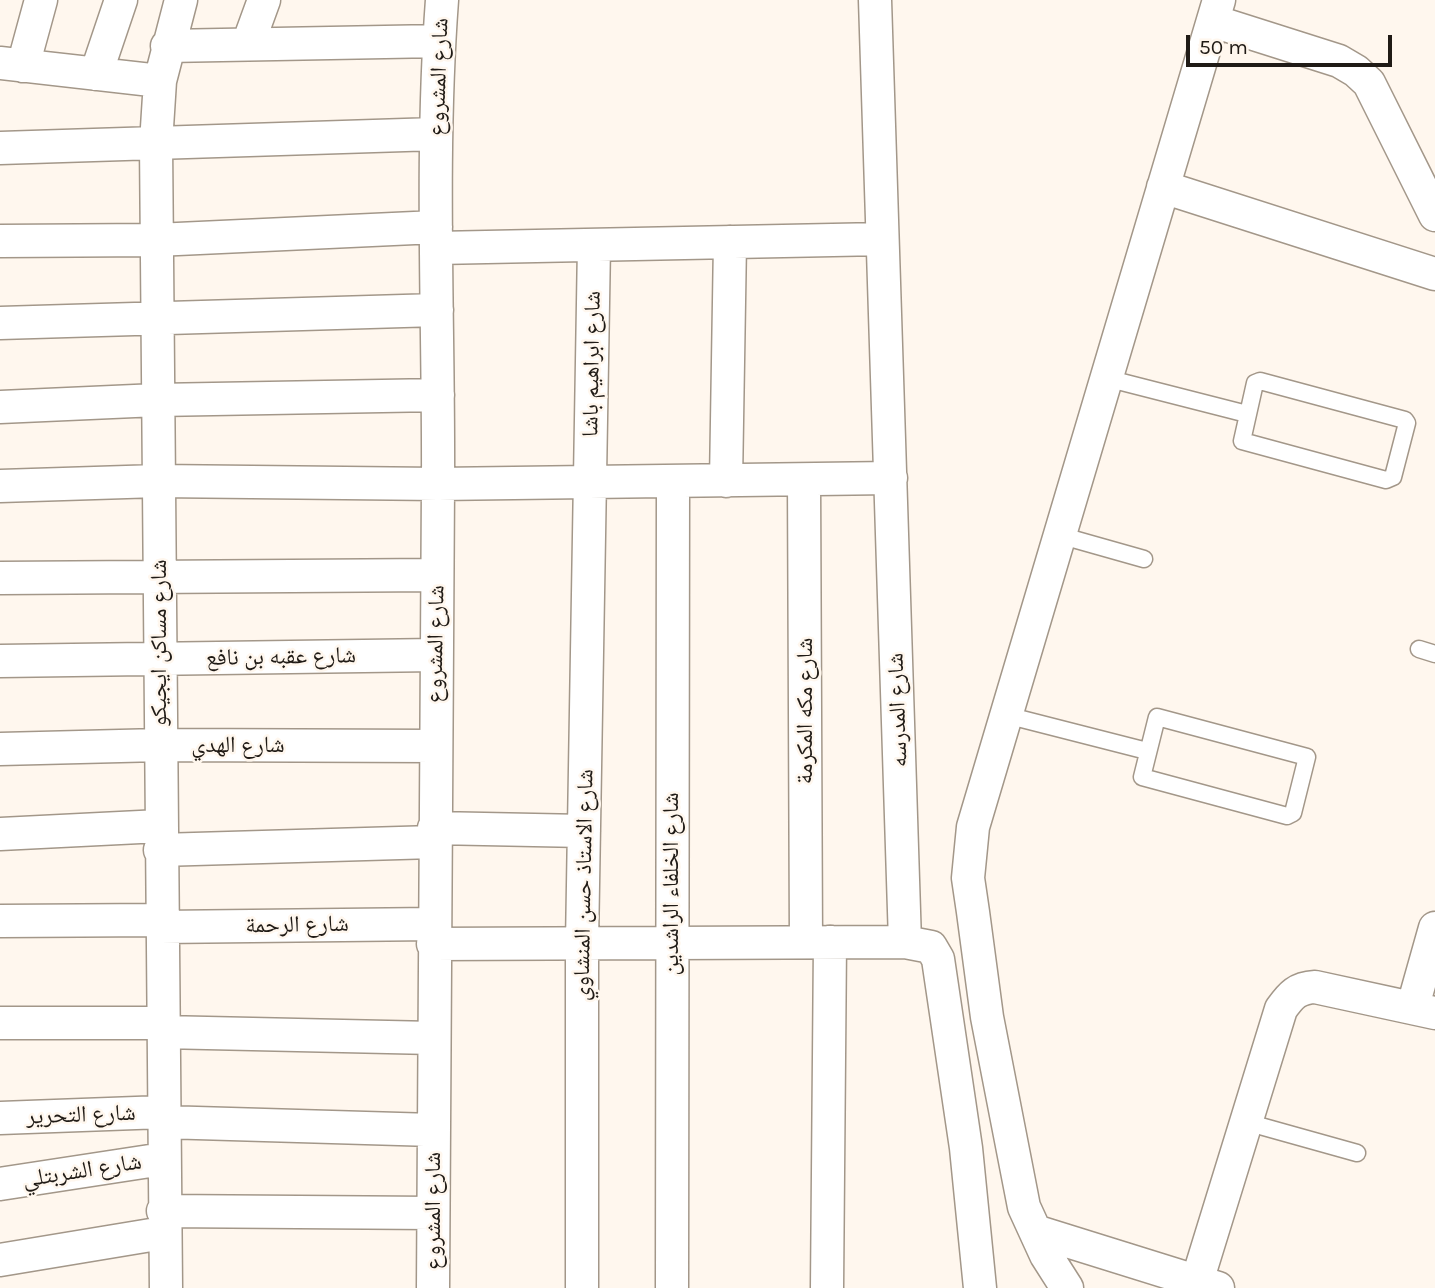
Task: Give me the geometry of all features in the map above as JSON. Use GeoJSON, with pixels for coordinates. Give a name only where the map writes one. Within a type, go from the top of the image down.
{"type":"FeatureCollection","features":[{"type":"Feature","properties":{"kind":"street"},"geometry":{"type":"LineString","coordinates":[[96,74],[121,0]]}},
{"type":"Feature","properties":{"kind":"street","name":"شارع مساكن ايجيكو"},"geometry":{"type":"LineString","coordinates":[[166,1288],[163,1222],[156,143],[160,81],[181,0]]}},
{"type":"Feature","properties":{"kind":"street"},"geometry":{"type":"LineString","coordinates":[[248,44],[264,0]]}},
{"type":"Feature","properties":{"kind":"street","name":"شارع المشروع"},"geometry":{"type":"LineString","coordinates":[[433,1288],[433,934],[438,484],[436,134],[442,0]]}},
{"type":"Feature","properties":{"kind":"street","name":"شارع المدرسه"},"geometry":{"type":"LineString","coordinates":[[875,0],[905,942]]}},
{"type":"Feature","properties":{"kind":"street"},"geometry":{"type":"LineString","coordinates":[[38,1],[11,64],[160,81]]}},
{"type":"Feature","properties":{"kind":"street"},"geometry":{"type":"LineString","coordinates":[[1067,1288],[1024,1207],[990,1030],[968,878],[972,827],[1216,10],[1339,61],[1369,83],[1435,215]]}},
{"type":"Feature","properties":{"kind":"street"},"geometry":{"type":"LineString","coordinates":[[167,46],[439,41]]}},
{"type":"Feature","properties":{"kind":"street"},"geometry":{"type":"LineString","coordinates":[[0,148],[436,134]]}},
{"type":"Feature","properties":{"kind":"street"},"geometry":{"type":"LineString","coordinates":[[1163,187],[1435,274]]}},
{"type":"Feature","properties":{"kind":"street"},"geometry":{"type":"LineString","coordinates":[[0,241],[436,238],[594,245],[882,239]]}},
{"type":"Feature","properties":{"kind":"street"},"geometry":{"type":"LineString","coordinates":[[726,481],[730,242]]}},
{"type":"Feature","properties":{"kind":"street","name":"شارع ابراهيم باشا"},"geometry":{"type":"LineString","coordinates":[[590,482],[594,245]]}},
{"type":"Feature","properties":{"kind":"street"},"geometry":{"type":"LineString","coordinates":[[0,323],[437,310]]}},
{"type":"Feature","properties":{"kind":"street"},"geometry":{"type":"LineString","coordinates":[[0,407],[157,400],[438,395]]}},
{"type":"Feature","properties":{"kind":"street"},"geometry":{"type":"LineString","coordinates":[[0,486],[158,481],[438,484],[891,478]]}},
{"type":"Feature","properties":{"kind":"street","name":"شارع مكه المكرمة"},"geometry":{"type":"LineString","coordinates":[[804,480],[827,1288]]}},
{"type":"Feature","properties":{"kind":"street","name":"شارع الخلفاء الراشدين"},"geometry":{"type":"LineString","coordinates":[[672,1288],[673,481]]}},
{"type":"Feature","properties":{"kind":"street","name":"شارع الاستاذ حسن المنشاوي"},"geometry":{"type":"LineString","coordinates":[[582,1288],[582,943],[590,482]]}},
{"type":"Feature","properties":{"kind":"street"},"geometry":{"type":"LineString","coordinates":[[0,578],[437,575]]}},
{"type":"Feature","properties":{"kind":"street","name":"شارع عقبه بن نافع"},"geometry":{"type":"LineString","coordinates":[[0,661],[436,655]]}},
{"type":"Feature","properties":{"kind":"street","name":"شارع الهدي"},"geometry":{"type":"LineString","coordinates":[[0,749],[160,745],[435,746]]}},
{"type":"Feature","properties":{"kind":"street"},"geometry":{"type":"LineString","coordinates":[[0,834],[160,838],[584,831]]}},
{"type":"Feature","properties":{"kind":"street","name":"شارع الرحمة"},"geometry":{"type":"LineString","coordinates":[[0,921],[161,923],[582,943],[905,942]]}},
{"type":"Feature","properties":{"kind":"street"},"geometry":{"type":"LineString","coordinates":[[1035,1231],[1203,1286],[1246,1122],[1281,1009],[1300,988],[1315,987],[1424,1010],[1435,928]]}},
{"type":"Feature","properties":{"kind":"street"},"geometry":{"type":"LineString","coordinates":[[905,942],[925,944],[938,959],[966,1149],[980,1288]]}},
{"type":"Feature","properties":{"kind":"street"},"geometry":{"type":"LineString","coordinates":[[0,1024],[433,1038]]}},
{"type":"Feature","properties":{"kind":"street","name":"شارع التحرير"},"geometry":{"type":"LineString","coordinates":[[0,1118],[163,1117],[433,1130]]}},
{"type":"Feature","properties":{"kind":"street","name":"شارع الشربتلي"},"geometry":{"type":"LineString","coordinates":[[0,1184],[163,1159]]}},
{"type":"Feature","properties":{"kind":"street"},"geometry":{"type":"LineString","coordinates":[[0,1260],[163,1222],[433,1213]]}},
{"type":"Feature","properties":{"kind":"lane"},"geometry":{"type":"LineString","coordinates":[[1106,378],[1247,414]]}},
{"type":"Feature","properties":{"kind":"lane"},"geometry":{"type":"LineString","coordinates":[[1260,380],[1403,419],[1407,423],[1393,477],[1386,480],[1242,441],[1247,414],[1255,383],[1260,380]]}},
{"type":"Feature","properties":{"kind":"lane"},"geometry":{"type":"LineString","coordinates":[[1059,535],[1144,559]]}},
{"type":"Feature","properties":{"kind":"lane"},"geometry":{"type":"LineString","coordinates":[[1006,715],[1147,751]]}},
{"type":"Feature","properties":{"kind":"lane"},"geometry":{"type":"LineString","coordinates":[[1160,717],[1303,755],[1307,759],[1293,813],[1287,816],[1142,777],[1147,751],[1156,719],[1160,717]]}},
{"type":"Feature","properties":{"kind":"lane"},"geometry":{"type":"LineString","coordinates":[[1246,1122],[1357,1153]]}}]}
